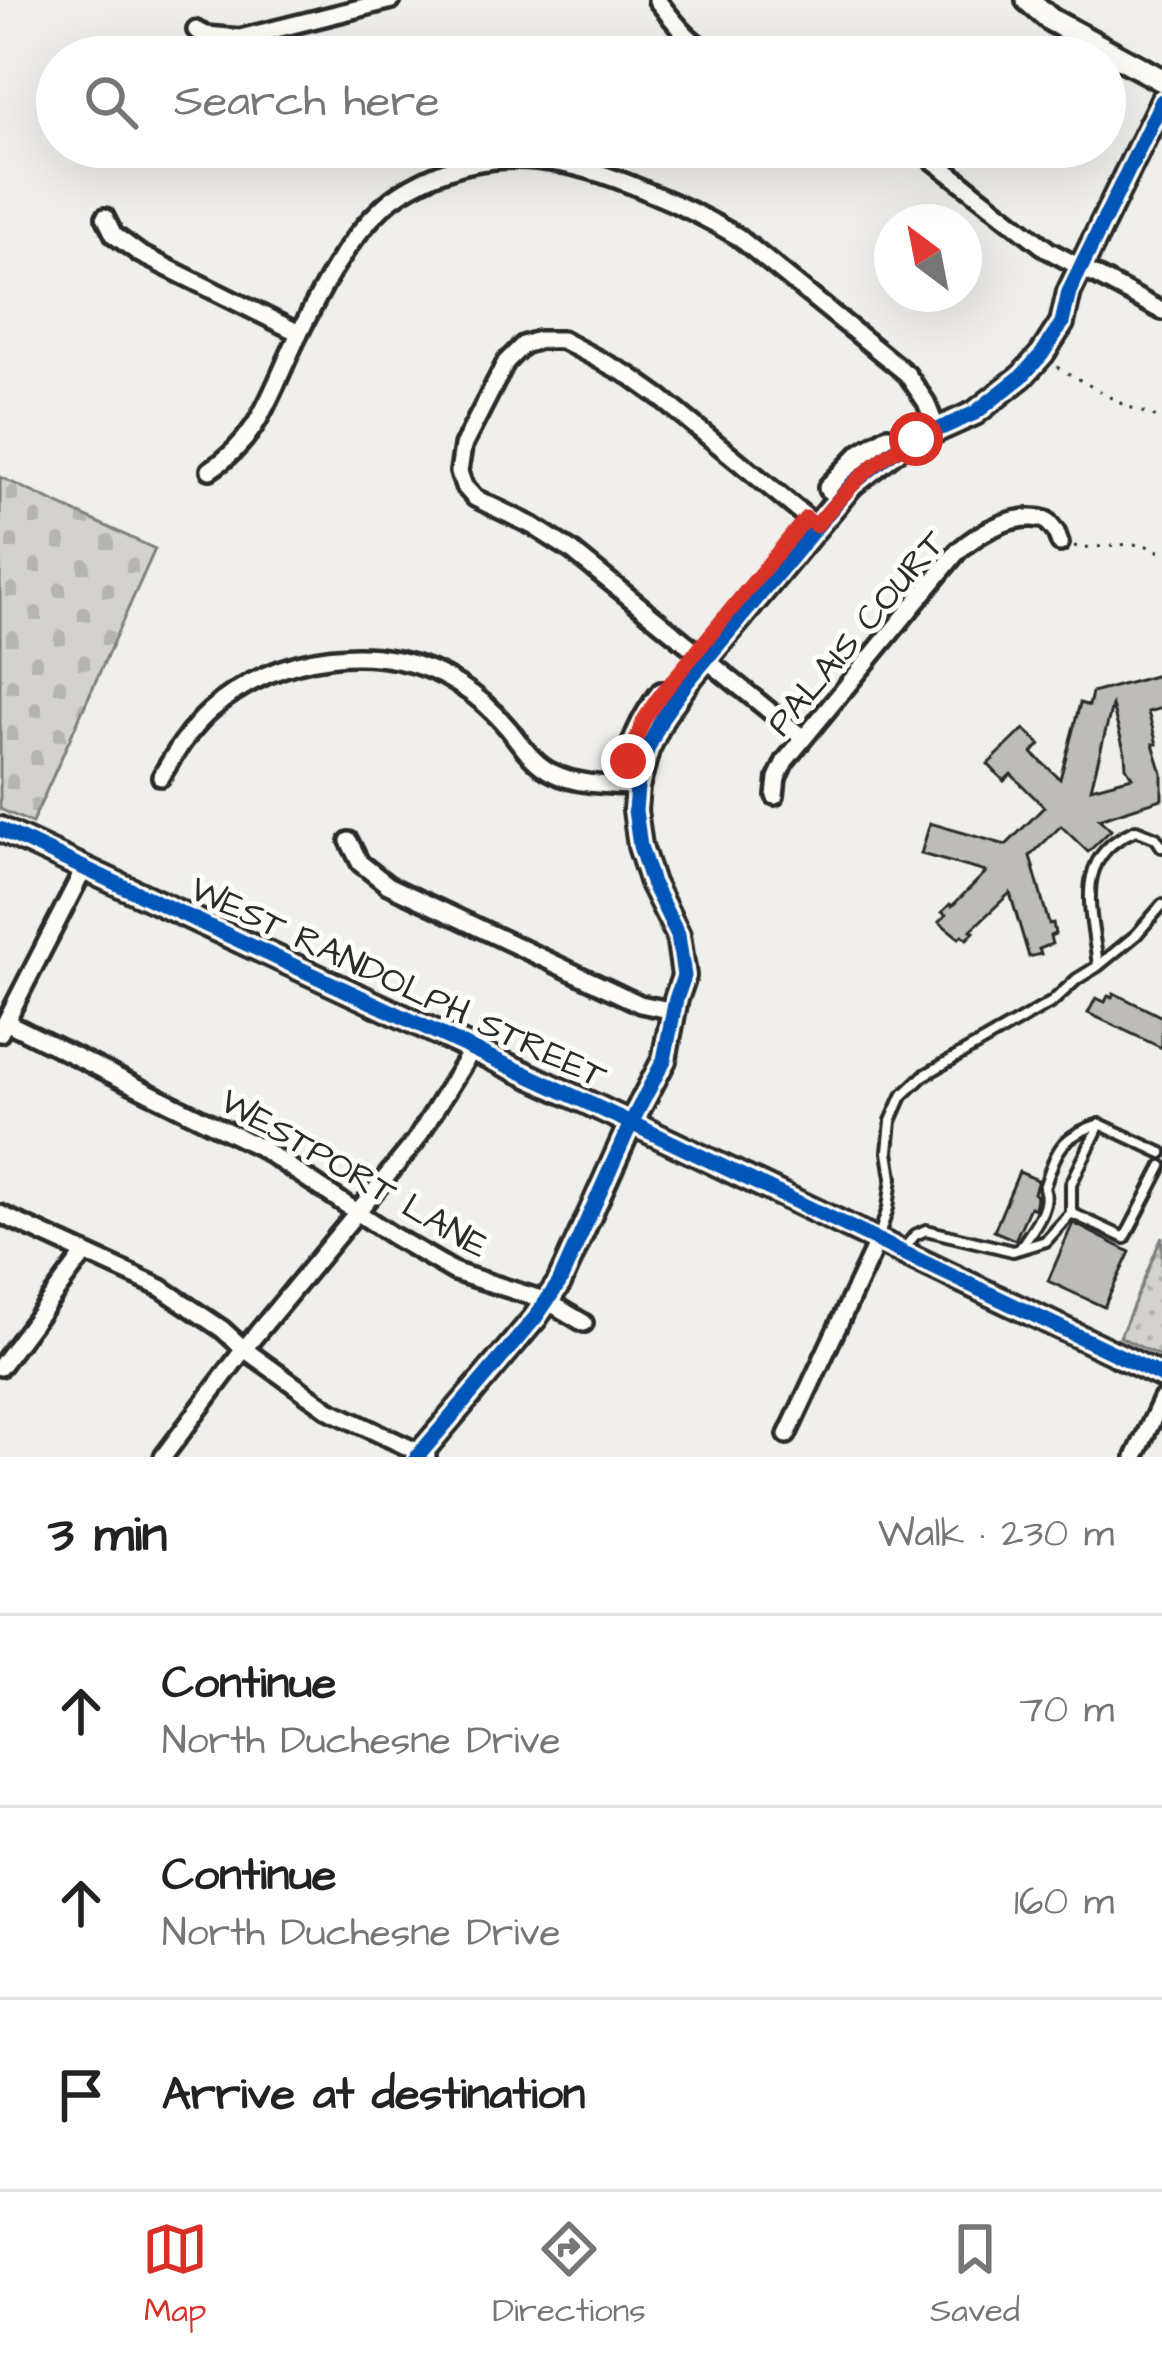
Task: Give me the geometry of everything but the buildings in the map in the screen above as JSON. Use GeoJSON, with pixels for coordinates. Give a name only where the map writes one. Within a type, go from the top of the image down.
{"type":"FeatureCollection","features":[{"type":"Feature","properties":{"kind":"street"},"geometry":{"type":"LineString","coordinates":[[248,36],[392,0]]}},
{"type":"Feature","properties":{"kind":"street"},"geometry":{"type":"LineString","coordinates":[[657,0],[685,36]]}},
{"type":"Feature","properties":{"kind":"street"},"geometry":{"type":"LineString","coordinates":[[1010,0],[1054,36]]}},
{"type":"Feature","properties":{"kind":"street"},"geometry":{"type":"LineString","coordinates":[[1028,0],[1081,36]]}},
{"type":"Feature","properties":{"kind":"street"},"geometry":{"type":"LineString","coordinates":[[196,30],[217,36]]}},
{"type":"Feature","properties":{"kind":"street"},"geometry":{"type":"LineString","coordinates":[[1126,61],[1162,80]]}},
{"type":"Feature","properties":{"kind":"street"},"geometry":{"type":"LineString","coordinates":[[935,425],[991,402],[1042,354],[1062,323],[1069,292],[1162,99],[1126,78]]}},
{"type":"Feature","properties":{"kind":"street"},"geometry":{"type":"LineString","coordinates":[[210,470],[235,453],[255,428],[336,262],[398,195],[455,168]]}},
{"type":"Feature","properties":{"kind":"street"},"geometry":{"type":"LineString","coordinates":[[582,168],[608,174],[715,221],[907,374],[935,425]]}},
{"type":"Feature","properties":{"kind":"street"},"geometry":{"type":"LineString","coordinates":[[943,168],[1026,234],[1081,270],[1162,311]]}},
{"type":"Feature","properties":{"kind":"street"},"geometry":{"type":"LineString","coordinates":[[105,217],[114,235],[140,254],[299,333]]}},
{"type":"Feature","properties":{"kind":"street"},"geometry":{"type":"LineString","coordinates":[[0,1214],[160,1288],[329,1410],[422,1456],[559,1283],[664,1060],[684,976],[671,919],[640,846],[631,786],[663,716],[702,654],[811,522],[882,458],[1017,363],[1069,292]]}},
{"type":"Feature","properties":{"kind":"street"},"geometry":{"type":"LineString","coordinates":[[803,738],[572,551],[483,502],[464,486],[459,466],[463,446],[510,356],[530,342],[562,340],[661,398],[811,522]]}},
{"type":"Feature","properties":{"kind":"street","name":"PALAIS COURT"},"geometry":{"type":"LineString","coordinates":[[775,796],[777,778],[803,738],[958,551],[1000,525],[1024,518],[1046,520],[1060,543]]}},
{"type":"Feature","properties":{"kind":"street"},"geometry":{"type":"LineString","coordinates":[[161,777],[199,722],[232,694],[276,672],[355,656],[402,661],[446,677],[475,696],[554,774],[631,786]]}},
{"type":"Feature","properties":{"kind":"street","name":"WEST RANDOLPH STREET"},"geometry":{"type":"LineString","coordinates":[[0,829],[1162,1376]]}},
{"type":"Feature","properties":{"kind":"street"},"geometry":{"type":"LineString","coordinates":[[349,841],[360,863],[388,885],[640,1004],[675,1005]]}},
{"type":"Feature","properties":{"kind":"street"},"geometry":{"type":"LineString","coordinates":[[3,1028],[85,867]]}},
{"type":"Feature","properties":{"kind":"street","name":"WESTPORT LANE"},"geometry":{"type":"LineString","coordinates":[[3,1028],[261,1148],[455,1272],[548,1301],[584,1324]]}},
{"type":"Feature","properties":{"kind":"street"},"geometry":{"type":"LineString","coordinates":[[163,1457],[244,1349],[415,1142],[472,1050]]}},
{"type":"Feature","properties":{"kind":"street"},"geometry":{"type":"LineString","coordinates":[[787,1435],[878,1240]]}},
{"type":"Feature","properties":{"kind":"street"},"geometry":{"type":"LineString","coordinates":[[0,1366],[85,1253]]}},
{"type":"Feature","properties":{"kind":"street"},"geometry":{"type":"LineString","coordinates":[[1135,1457],[1162,1399]]}},
{"type":"Feature","properties":{"kind":"lane"},"geometry":{"type":"LineString","coordinates":[[1098,966],[1088,884],[1094,865],[1117,838],[1136,830],[1156,838],[1162,847]]}},
{"type":"Feature","properties":{"kind":"lane"},"geometry":{"type":"LineString","coordinates":[[878,1240],[892,1178],[891,1121],[902,1096],[923,1076],[1052,1002],[1136,935],[1162,904]]}},
{"type":"Feature","properties":{"kind":"lane"},"geometry":{"type":"LineString","coordinates":[[902,1252],[915,1235],[926,1230],[1013,1251],[1046,1241],[1071,1213],[1071,1184],[1100,1124]]}},
{"type":"Feature","properties":{"kind":"lane"},"geometry":{"type":"LineString","coordinates":[[1021,1249],[1046,1206],[1045,1188],[1060,1145],[1078,1131],[1100,1124],[1162,1153]]}},
{"type":"Feature","properties":{"kind":"lane"},"geometry":{"type":"LineString","coordinates":[[1071,1213],[1125,1238],[1162,1166]]}},
{"type":"Feature","properties":{"kind":"path"},"geometry":{"type":"LineString","coordinates":[[1042,354],[1077,380],[1162,420]]}},
{"type":"Feature","properties":{"kind":"path"},"geometry":{"type":"LineString","coordinates":[[1060,543],[1086,549],[1148,544],[1162,554]]}},
{"type":"Feature","properties":{"kind":"green space"},"geometry":{"type":"Polygon","coordinates":[[[0,477],[155,549],[32,823],[0,809],[0,477]]]}},
{"type":"Feature","properties":{"kind":"green space"},"geometry":{"type":"Polygon","coordinates":[[[1162,1236],[1162,1357],[1120,1337],[1162,1236]]]}},
{"type":"Feature","properties":{"kind":"cycle path"},"geometry":{"type":"LineString","coordinates":[[417,1457],[559,1283],[664,1060],[684,976],[678,935],[652,883],[635,810],[647,750],[663,716],[852,484],[899,447],[975,413],[1042,354],[1062,323],[1069,292],[1162,101]]}},
{"type":"Feature","properties":{"kind":"cycle path"},"geometry":{"type":"LineString","coordinates":[[0,829],[1162,1376]]}},
{"type":"Feature","properties":{"kind":"route"},"geometry":{"type":"LineString","coordinates":[[628,761],[656,701],[806,518],[816,526],[852,484],[882,458],[916,439]]}}]}
